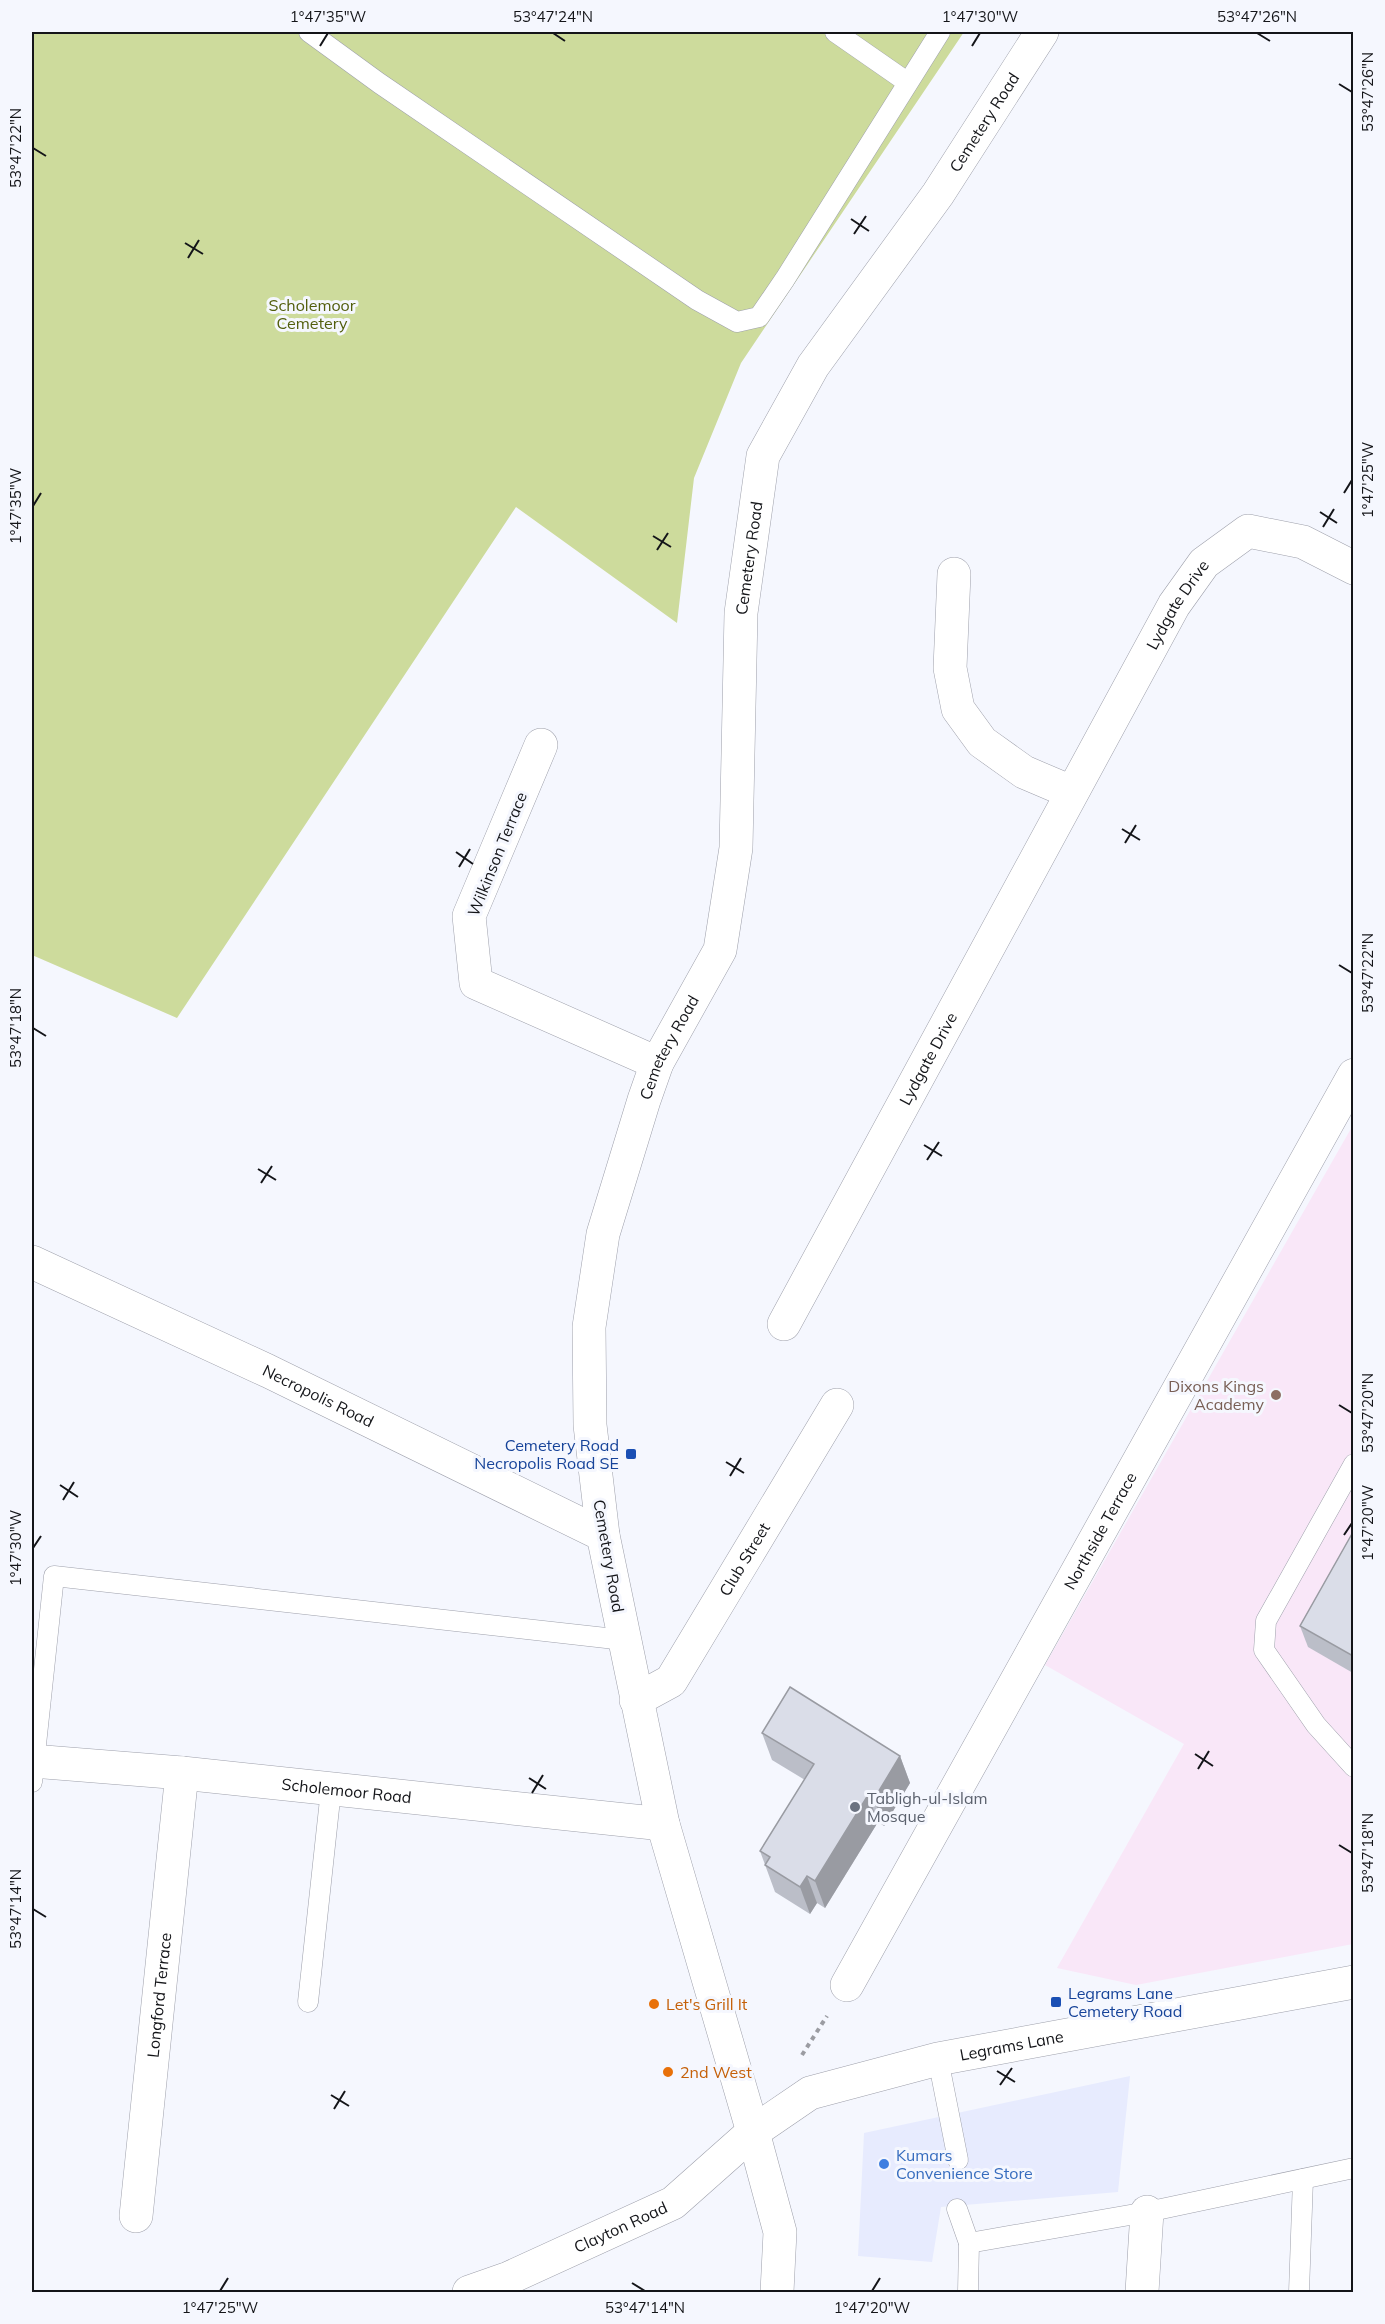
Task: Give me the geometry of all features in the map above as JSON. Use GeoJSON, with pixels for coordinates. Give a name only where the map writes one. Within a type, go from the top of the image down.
{"type":"FeatureCollection","features":[{"type":"Feature","properties":{"kind":"street","name":"Cemetery Road"},"geometry":{"type":"LineString","coordinates":[[777,2292],[780,2232],[663,1824],[603,1535],[591,1425],[589,1327],[603,1234],[626,1154],[657,1063],[720,950],[736,848],[741,613],[763,456],[813,366],[938,194],[1042,32]]}},
{"type":"Feature","properties":{"kind":"street","name":"Lydgate Drive"},"geometry":{"type":"LineString","coordinates":[[784,1324],[1174,605],[1204,563],[1248,531],[1303,542],[1353,568]]}},
{"type":"Feature","properties":{"kind":"street"},"geometry":{"type":"LineString","coordinates":[[954,574],[950,668],[958,709],[982,742],[1024,772],[1071,792]]}},
{"type":"Feature","properties":{"kind":"street","name":"Wilkinson Terrace"},"geometry":{"type":"LineString","coordinates":[[541,746],[470,916],[476,983],[657,1063]]}},
{"type":"Feature","properties":{"kind":"street","name":"Northside Terrace"},"geometry":{"type":"LineString","coordinates":[[847,1985],[1353,1075]]}},
{"type":"Feature","properties":{"kind":"street","name":"Necropolis Road"},"geometry":{"type":"LineString","coordinates":[[32,1262],[268,1371],[603,1535]]}},
{"type":"Feature","properties":{"kind":"street","name":"Club Street"},"geometry":{"type":"LineString","coordinates":[[636,1700],[671,1681],[837,1406]]}},
{"type":"Feature","properties":{"kind":"street","name":"Scholemoor Road"},"geometry":{"type":"LineString","coordinates":[[32,1768],[182,1773],[663,1824]]}},
{"type":"Feature","properties":{"kind":"street","name":"Longford Terrace"},"geometry":{"type":"LineString","coordinates":[[136,2216],[182,1773]]}},
{"type":"Feature","properties":{"kind":"street","name":"Legrams Lane"},"geometry":{"type":"LineString","coordinates":[[753,2132],[810,2093],[938,2059],[1353,1982]]}},
{"type":"Feature","properties":{"kind":"street","name":"Clayton Road"},"geometry":{"type":"LineString","coordinates":[[469,2292],[509,2278],[673,2203],[753,2132]]}},
{"type":"Feature","properties":{"kind":"street"},"geometry":{"type":"LineString","coordinates":[[1142,2292],[1147,2212]]}},
{"type":"Feature","properties":{"kind":"lane"},"geometry":{"type":"LineString","coordinates":[[309,32],[379,83],[697,300],[737,322],[759,317],[940,32]]}},
{"type":"Feature","properties":{"kind":"lane"},"geometry":{"type":"LineString","coordinates":[[835,32],[907,82]]}},
{"type":"Feature","properties":{"kind":"lane"},"geometry":{"type":"LineString","coordinates":[[1353,1464],[1266,1621],[1264,1650],[1316,1725],[1353,1767]]}},
{"type":"Feature","properties":{"kind":"lane"},"geometry":{"type":"LineString","coordinates":[[32,1768],[54,1576],[624,1640]]}},
{"type":"Feature","properties":{"kind":"lane"},"geometry":{"type":"LineString","coordinates":[[308,2002],[331,1790]]}},
{"type":"Feature","properties":{"kind":"lane"},"geometry":{"type":"LineString","coordinates":[[938,2059],[958,2160]]}},
{"type":"Feature","properties":{"kind":"lane"},"geometry":{"type":"LineString","coordinates":[[969,2243],[1147,2212],[1353,2168]]}},
{"type":"Feature","properties":{"kind":"lane"},"geometry":{"type":"LineString","coordinates":[[1299,2292],[1303,2179]]}},
{"type":"Feature","properties":{"kind":"lane"},"geometry":{"type":"LineString","coordinates":[[957,2209],[969,2243],[968,2292]]}},
{"type":"Feature","properties":{"kind":"shaded area","name":"Dixons Kings Academy"},"geometry":{"type":"Polygon","coordinates":[[[1353,1125],[1353,1944],[1136,1985],[1057,1968],[1184,1744],[1045,1665],[1353,1125]]]}},
{"type":"Feature","properties":{"kind":"shaded area"},"geometry":{"type":"Polygon","coordinates":[[[1130,2076],[1118,2192],[941,2207],[932,2262],[858,2256],[864,2133],[1130,2076]]]}},
{"type":"Feature","properties":{"kind":"green space","name":"Scholemoor Cemetery"},"geometry":{"type":"Polygon","coordinates":[[[32,32],[964,32],[741,363],[694,478],[677,623],[516,507],[177,1018],[32,955],[32,32]]]}},
{"type":"Feature","properties":{"kind":"building"},"geometry":{"type":"Polygon","coordinates":[[[1353,1532],[1353,1656],[1300,1626],[1353,1532]]]}},
{"type":"Feature","properties":{"kind":"building","name":"Tabligh-ul-Islam Mosque"},"geometry":{"type":"Polygon","coordinates":[[[790,1687],[900,1756],[874,1799],[868,1795],[815,1881],[807,1876],[800,1887],[765,1865],[770,1857],[760,1851],[814,1764],[762,1733],[790,1687]]]}},
{"type":"Feature","properties":{"kind":"place","name":"Dixons Kings Academy"},"geometry":{"type":"Point","coordinates":[1276,1395]}},
{"type":"Feature","properties":{"kind":"place","name":"Cemetery Road Necropolis Road SE"},"geometry":{"type":"Point","coordinates":[631,1454]}},
{"type":"Feature","properties":{"kind":"place","name":"Tabligh-ul-Islam Mosque"},"geometry":{"type":"Point","coordinates":[855,1807]}},
{"type":"Feature","properties":{"kind":"place","name":"Legrams Lane Cemetery Road"},"geometry":{"type":"Point","coordinates":[1056,2002]}},
{"type":"Feature","properties":{"kind":"place","name":"Let's Grill It"},"geometry":{"type":"Point","coordinates":[654,2004]}},
{"type":"Feature","properties":{"kind":"place","name":"2nd West"},"geometry":{"type":"Point","coordinates":[668,2072]}},
{"type":"Feature","properties":{"kind":"place","name":"Kumars Convenience Store"},"geometry":{"type":"Point","coordinates":[884,2164]}}]}
